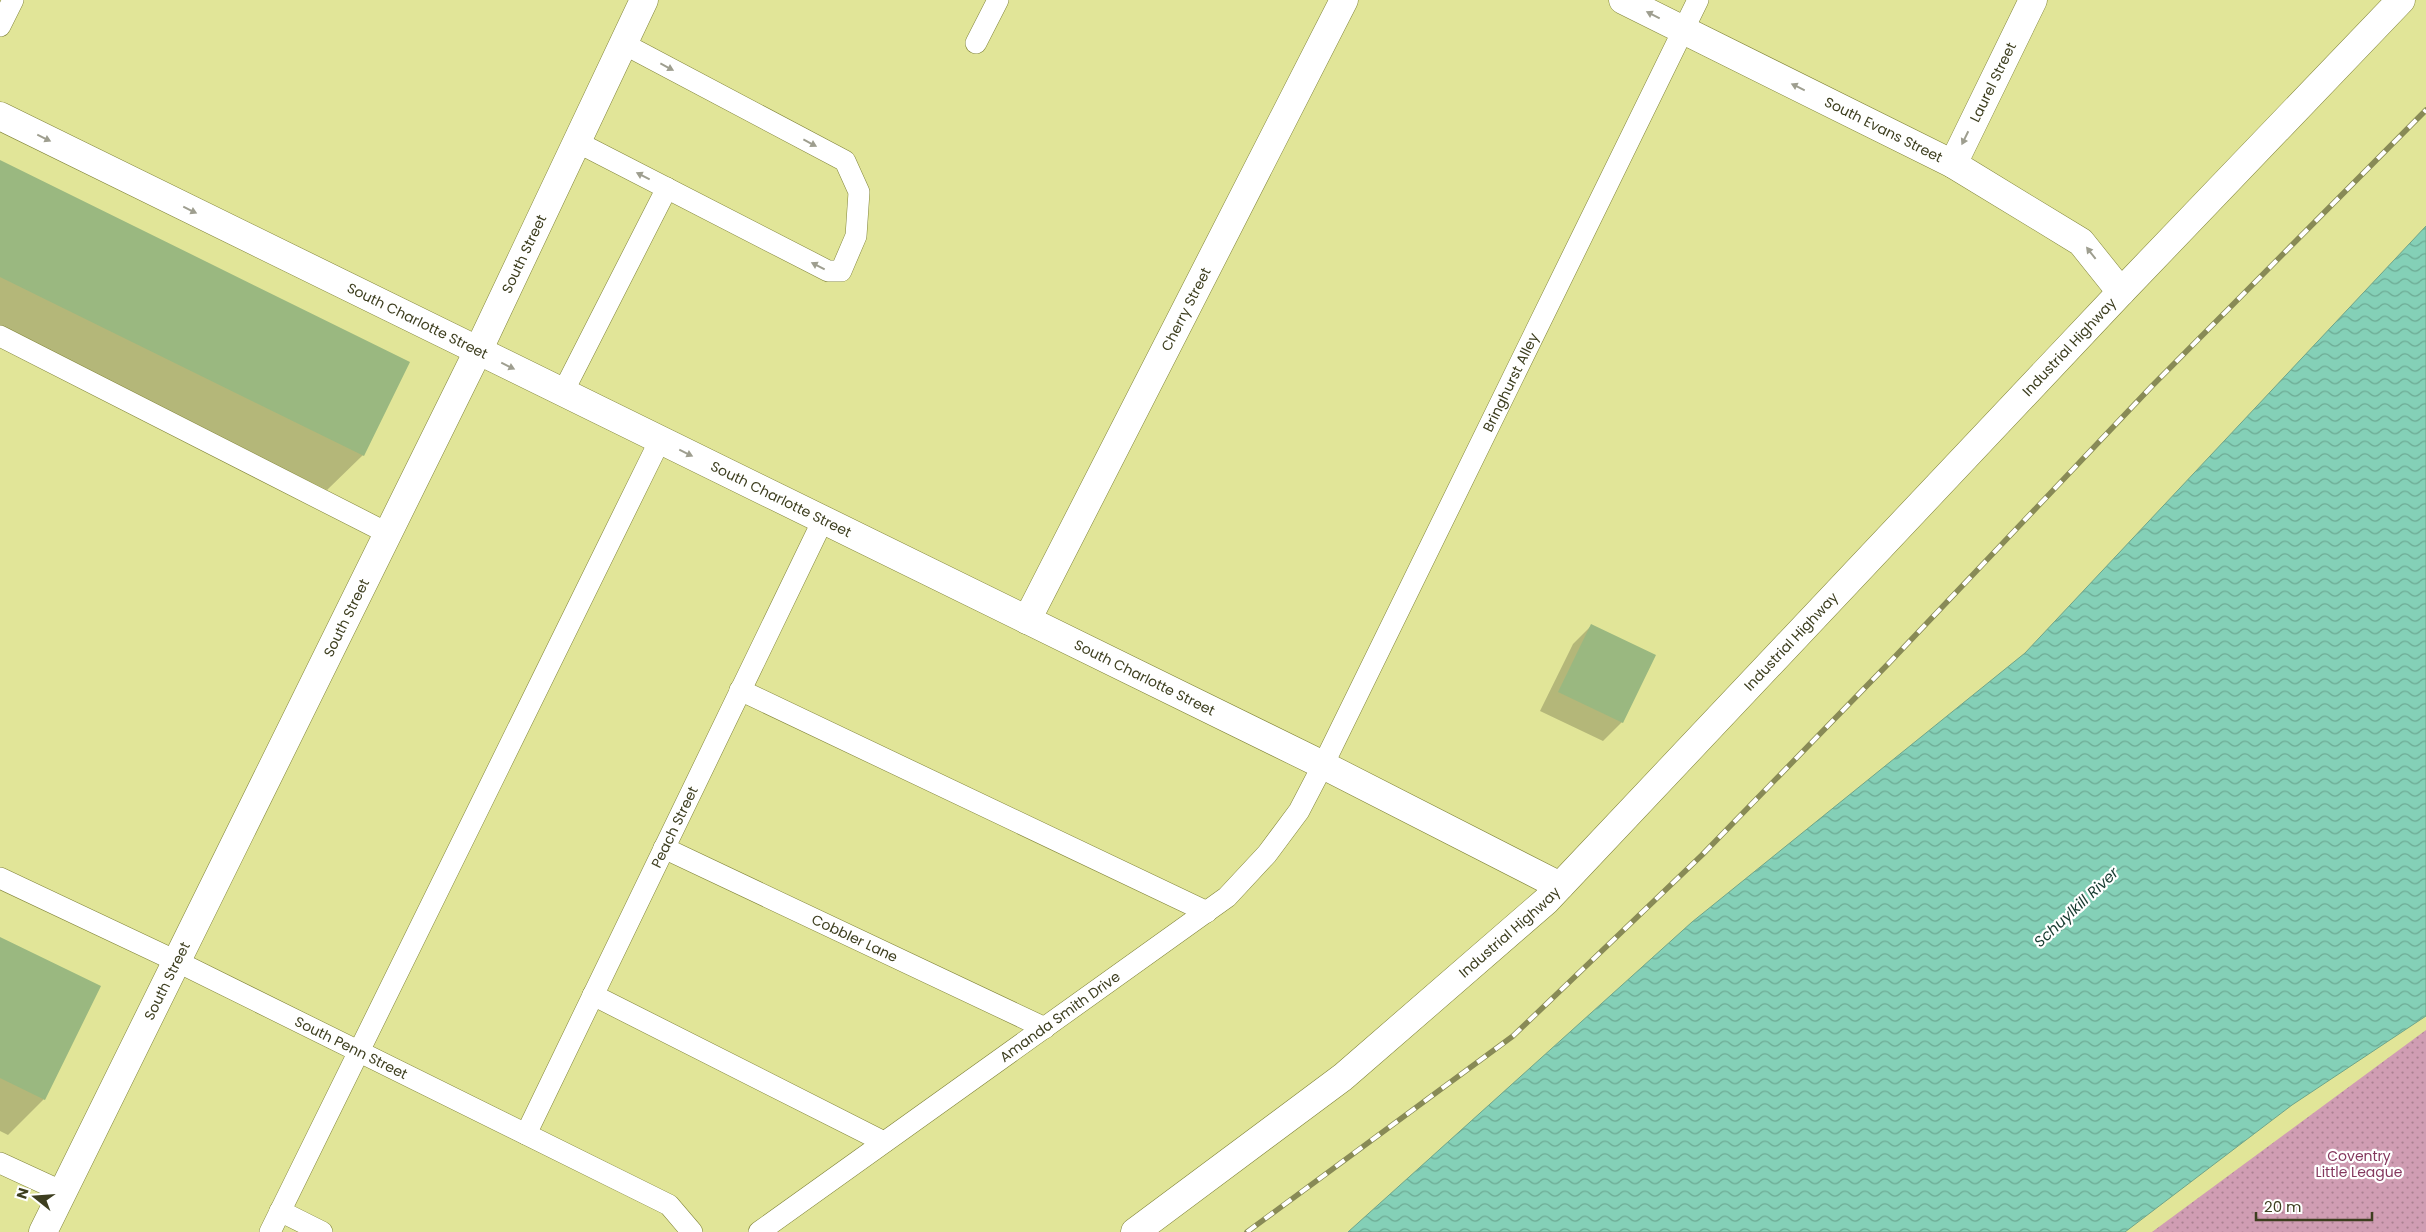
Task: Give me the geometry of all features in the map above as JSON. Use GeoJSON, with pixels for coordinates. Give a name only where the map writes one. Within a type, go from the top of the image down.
{"type":"FeatureCollection","features":[{"type":"Feature","properties":{"kind":"street","name":"South Street"},"geometry":{"type":"LineString","coordinates":[[43,1232],[478,351],[644,0]]}},
{"type":"Feature","properties":{"kind":"street","name":"Cherry Street"},"geometry":{"type":"LineString","coordinates":[[1027,620],[1344,0]]}},
{"type":"Feature","properties":{"kind":"street","name":"South Evans Street"},"geometry":{"type":"LineString","coordinates":[[1623,0],[1953,164],[2082,242],[2121,292]]}},
{"type":"Feature","properties":{"kind":"street","name":"Laurel Street"},"geometry":{"type":"LineString","coordinates":[[1953,164],[2033,0]]}},
{"type":"Feature","properties":{"kind":"street","name":"Industrial Highway"},"geometry":{"type":"LineString","coordinates":[[1135,1232],[1342,1077],[1546,901],[2121,292],[2401,0]]}},
{"type":"Feature","properties":{"kind":"street","name":"South Charlotte Street"},"geometry":{"type":"LineString","coordinates":[[0,116],[1323,765],[1560,886]]}},
{"type":"Feature","properties":{"kind":"lane"},"geometry":{"type":"LineString","coordinates":[[0,26],[13,0]]}},
{"type":"Feature","properties":{"kind":"lane"},"geometry":{"type":"LineString","coordinates":[[976,43],[998,0]]}},
{"type":"Feature","properties":{"kind":"lane","name":"Bringhurst Alley"},"geometry":{"type":"LineString","coordinates":[[1323,765],[1698,0]]}},
{"type":"Feature","properties":{"kind":"lane"},"geometry":{"type":"LineString","coordinates":[[577,142],[828,271],[840,272],[856,236],[859,192],[845,161],[624,44]]}},
{"type":"Feature","properties":{"kind":"lane"},"geometry":{"type":"LineString","coordinates":[[563,392],[667,188]]}},
{"type":"Feature","properties":{"kind":"lane"},"geometry":{"type":"LineString","coordinates":[[0,336],[387,533]]}},
{"type":"Feature","properties":{"kind":"lane"},"geometry":{"type":"LineString","coordinates":[[270,1232],[660,440]]}},
{"type":"Feature","properties":{"kind":"lane","name":"Peach Street"},"geometry":{"type":"LineString","coordinates":[[526,1134],[822,520]]}},
{"type":"Feature","properties":{"kind":"lane"},"geometry":{"type":"LineString","coordinates":[[740,690],[1207,912]]}},
{"type":"Feature","properties":{"kind":"lane","name":"Amanda Smith Drive"},"geometry":{"type":"LineString","coordinates":[[759,1232],[1227,898],[1267,854],[1299,811],[1323,765]]}},
{"type":"Feature","properties":{"kind":"lane","name":"Cobbler Lane"},"geometry":{"type":"LineString","coordinates":[[664,848],[1045,1028]]}},
{"type":"Feature","properties":{"kind":"lane","name":"South Penn Street"},"geometry":{"type":"LineString","coordinates":[[0,878],[176,961],[669,1206],[692,1232]]}},
{"type":"Feature","properties":{"kind":"lane"},"geometry":{"type":"LineString","coordinates":[[593,994],[884,1142]]}},
{"type":"Feature","properties":{"kind":"lane"},"geometry":{"type":"LineString","coordinates":[[0,1163],[62,1192]]}},
{"type":"Feature","properties":{"kind":"lane"},"geometry":{"type":"LineString","coordinates":[[280,1211],[322,1232]]}},
{"type":"Feature","properties":{"kind":"green space","name":"Coventry Little League"},"geometry":{"type":"Polygon","coordinates":[[[2426,1030],[2426,1232],[2152,1232],[2426,1030]]]}},
{"type":"Feature","properties":{"kind":"water","name":"Schuylkill River"},"geometry":{"type":"Polygon","coordinates":[[[2426,226],[2426,1016],[2292,1105],[2125,1232],[1348,1232],[1692,922],[2025,653],[2426,226]]]}},
{"type":"Feature","properties":{"kind":"building"},"geometry":{"type":"Polygon","coordinates":[[[0,160],[410,362],[364,456],[0,277],[0,160]]]}},
{"type":"Feature","properties":{"kind":"building"},"geometry":{"type":"Polygon","coordinates":[[[1591,624],[1656,655],[1623,723],[1558,692],[1591,624]]]}},
{"type":"Feature","properties":{"kind":"building"},"geometry":{"type":"Polygon","coordinates":[[[0,937],[101,986],[45,1100],[0,1078],[0,937]]]}},
{"type":"Feature","properties":{"kind":"railway"},"geometry":{"type":"LineString","coordinates":[[1247,1232],[1513,1036],[1702,855],[1889,663],[2152,386],[2426,110]]}}]}
